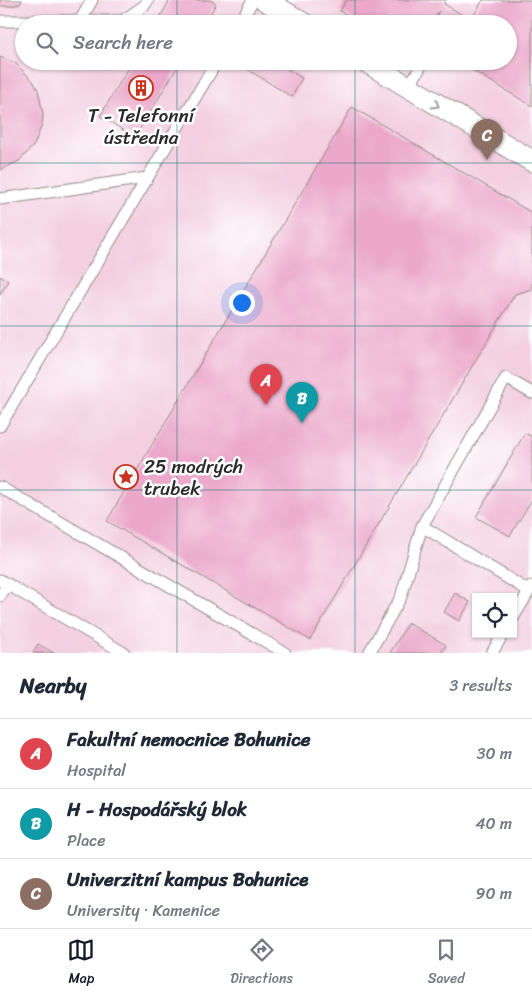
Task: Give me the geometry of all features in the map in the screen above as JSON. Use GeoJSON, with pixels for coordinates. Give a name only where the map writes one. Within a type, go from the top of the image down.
{"type":"FeatureCollection","features":[{"type":"Feature","properties":{"kind":"street"},"geometry":{"type":"LineString","coordinates":[[265,0],[289,15]]}},
{"type":"Feature","properties":{"kind":"street"},"geometry":{"type":"LineString","coordinates":[[379,70],[532,161]]}},
{"type":"Feature","properties":{"kind":"lane"},"geometry":{"type":"LineString","coordinates":[[83,15],[92,0]]}},
{"type":"Feature","properties":{"kind":"lane"},"geometry":{"type":"LineString","coordinates":[[131,15],[144,6],[148,0]]}},
{"type":"Feature","properties":{"kind":"lane"},"geometry":{"type":"LineString","coordinates":[[244,15],[253,0]]}},
{"type":"Feature","properties":{"kind":"lane"},"geometry":{"type":"LineString","coordinates":[[0,21],[15,21]]}},
{"type":"Feature","properties":{"kind":"lane"},"geometry":{"type":"LineString","coordinates":[[0,426],[212,70]]}},
{"type":"Feature","properties":{"kind":"lane"},"geometry":{"type":"LineString","coordinates":[[408,88],[419,70]]}},
{"type":"Feature","properties":{"kind":"lane"},"geometry":{"type":"LineString","coordinates":[[0,199],[147,178]]}},
{"type":"Feature","properties":{"kind":"lane"},"geometry":{"type":"LineString","coordinates":[[369,653],[401,597],[422,526],[506,378],[532,393]]}},
{"type":"Feature","properties":{"kind":"lane"},"geometry":{"type":"LineString","coordinates":[[0,487],[285,653]]}},
{"type":"Feature","properties":{"kind":"lane"},"geometry":{"type":"LineString","coordinates":[[422,526],[531,589],[517,612]]}},
{"type":"Feature","properties":{"kind":"lane"},"geometry":{"type":"LineString","coordinates":[[0,596],[4,582],[124,653]]}},
{"type":"Feature","properties":{"kind":"lane"},"geometry":{"type":"LineString","coordinates":[[492,653],[501,638]]}},
{"type":"Feature","properties":{"kind":"shaded area"},"geometry":{"type":"Polygon","coordinates":[[[0,0],[532,0],[532,653],[0,653],[0,0]]]}},
{"type":"Feature","properties":{"kind":"building"},"geometry":{"type":"Polygon","coordinates":[[[0,0],[22,0],[20,4],[0,6],[0,0]]]}},
{"type":"Feature","properties":{"kind":"building"},"geometry":{"type":"Polygon","coordinates":[[[170,0],[210,0],[216,4],[209,15],[161,15],[170,0]]]}},
{"type":"Feature","properties":{"kind":"building"},"geometry":{"type":"Polygon","coordinates":[[[346,0],[446,0],[444,4],[463,15],[437,15],[439,11],[437,15],[347,15],[340,11],[346,0]]]}},
{"type":"Feature","properties":{"kind":"building"},"geometry":{"type":"Polygon","coordinates":[[[483,0],[532,0],[532,106],[472,70],[517,70],[517,15],[474,15],[483,0]]]}},
{"type":"Feature","properties":{"kind":"building"},"geometry":{"type":"Polygon","coordinates":[[[0,57],[15,63],[15,70],[22,70],[33,81],[38,90],[43,114],[42,124],[34,145],[19,161],[0,170],[0,57]]]}},
{"type":"Feature","properties":{"kind":"building","name":"T - Telefonní ústředna"},"geometry":{"type":"Polygon","coordinates":[[[128,70],[176,70],[135,137],[100,116],[128,70]]]}},
{"type":"Feature","properties":{"kind":"building"},"geometry":{"type":"Polygon","coordinates":[[[248,70],[289,70],[302,78],[292,97],[248,70]]]}},
{"type":"Feature","properties":{"kind":"building"},"geometry":{"type":"Polygon","coordinates":[[[352,107],[532,213],[532,289],[515,294],[310,640],[107,521],[352,107]]]}},
{"type":"Feature","properties":{"kind":"building"},"geometry":{"type":"Polygon","coordinates":[[[0,276],[8,281],[0,294],[0,276]]]}},
{"type":"Feature","properties":{"kind":"building"},"geometry":{"type":"Polygon","coordinates":[[[525,433],[532,437],[532,499],[510,536],[476,517],[525,433]]]}},
{"type":"Feature","properties":{"kind":"building"},"geometry":{"type":"Polygon","coordinates":[[[455,593],[470,602],[459,621],[444,612],[455,593]]]}},
{"type":"Feature","properties":{"kind":"building"},"geometry":{"type":"Polygon","coordinates":[[[408,623],[446,645],[441,653],[390,653],[408,623]]]}},
{"type":"Feature","properties":{"kind":"building"},"geometry":{"type":"Polygon","coordinates":[[[38,644],[54,653],[33,653],[38,644]]]}},
{"type":"Feature","properties":{"kind":"place","name":"T - Telefonní ústředna"},"geometry":{"type":"Point","coordinates":[141,88]}},
{"type":"Feature","properties":{"kind":"place","name":"Univerzitní kampus Bohunice"},"geometry":{"type":"Point","coordinates":[487,160]}},
{"type":"Feature","properties":{"kind":"place","name":"Fakultní nemocnice Bohunice"},"geometry":{"type":"Point","coordinates":[266,405]}},
{"type":"Feature","properties":{"kind":"place","name":"H - Hospodářský blok"},"geometry":{"type":"Point","coordinates":[302,423]}},
{"type":"Feature","properties":{"kind":"place","name":"25 modrých trubek"},"geometry":{"type":"Point","coordinates":[126,477]}}]}
